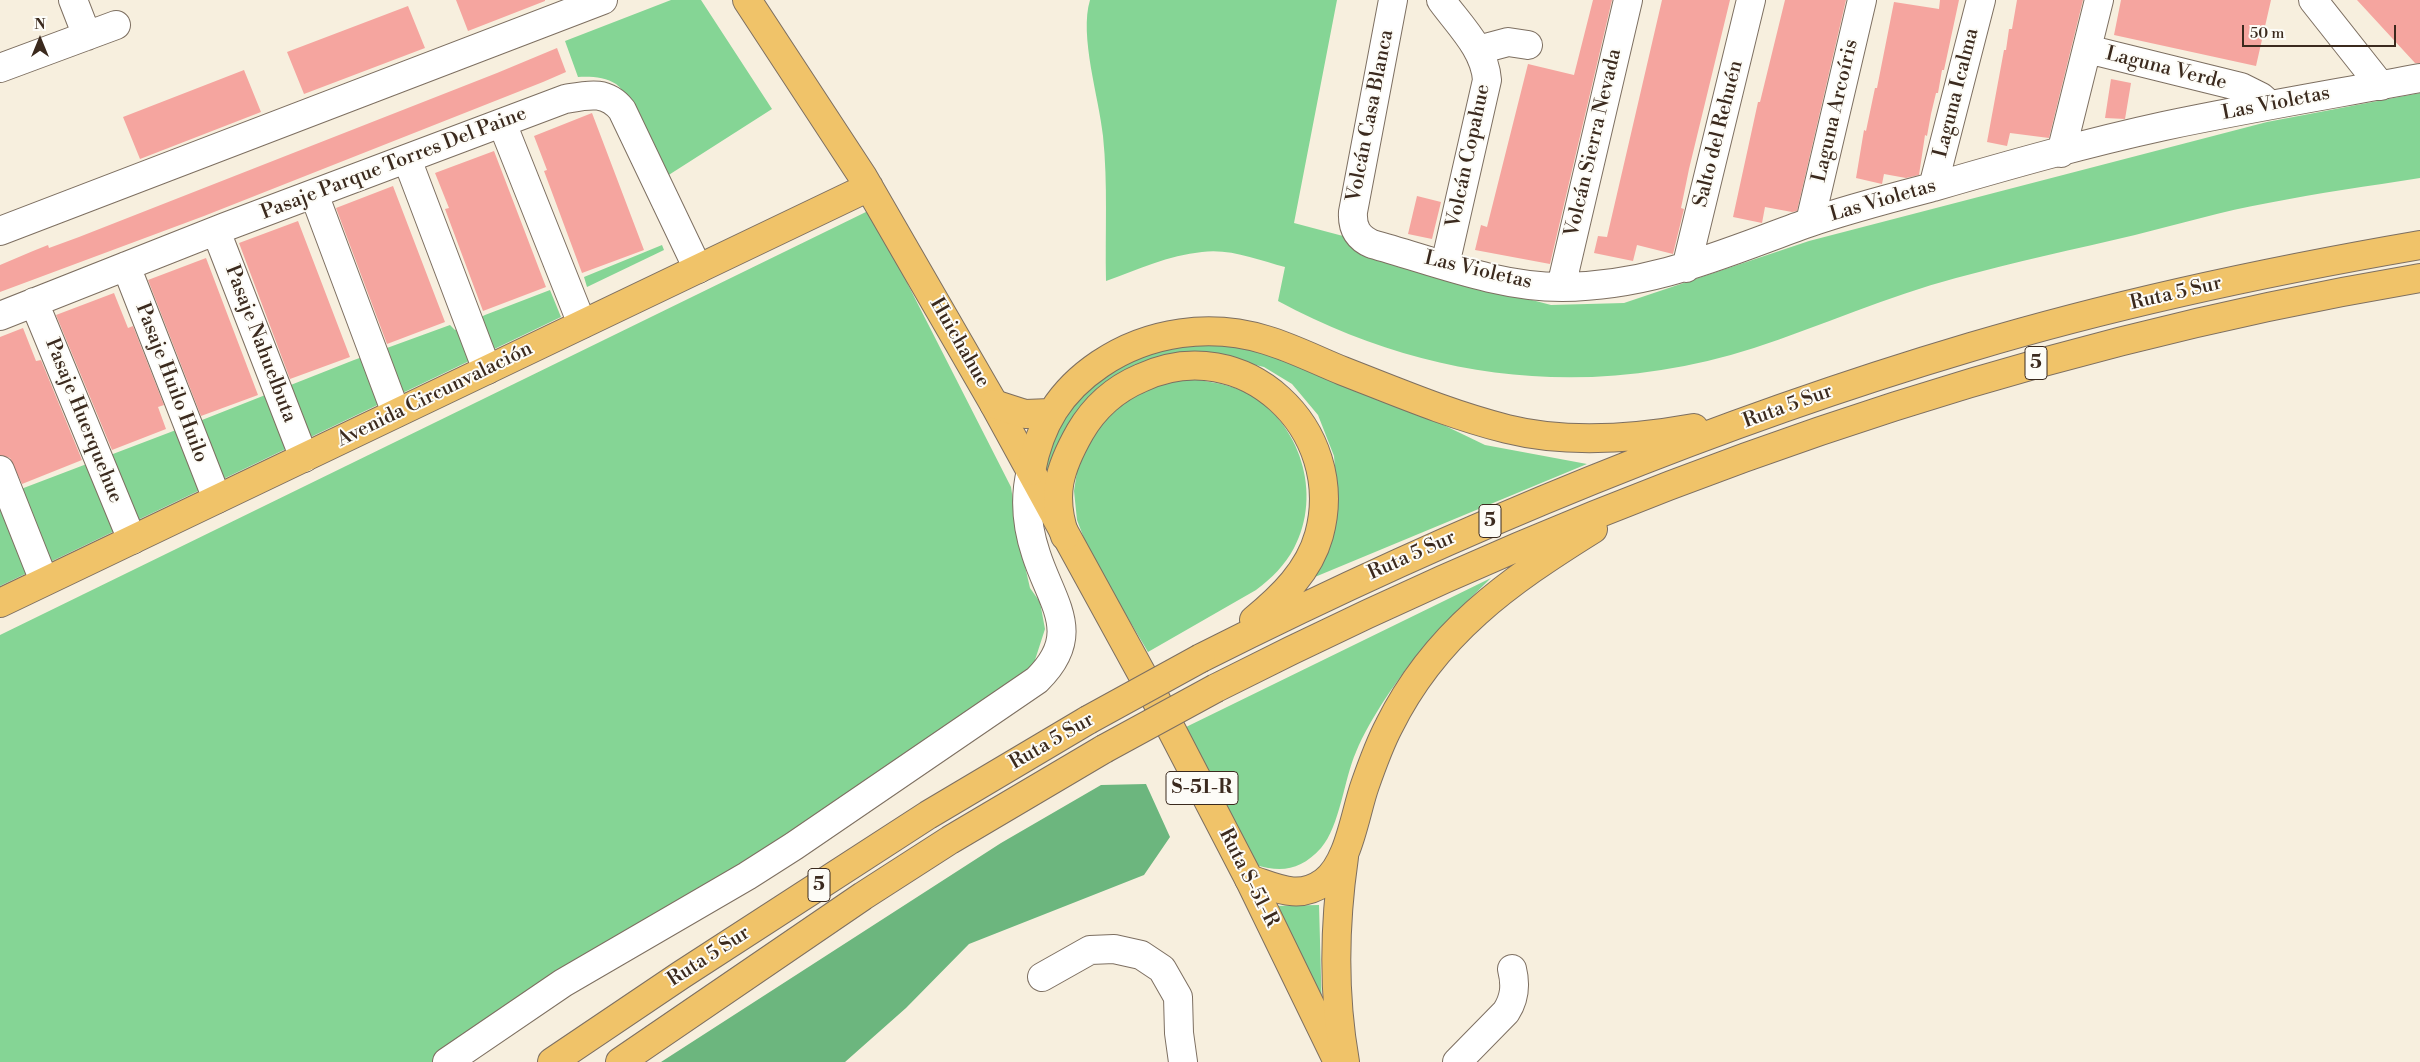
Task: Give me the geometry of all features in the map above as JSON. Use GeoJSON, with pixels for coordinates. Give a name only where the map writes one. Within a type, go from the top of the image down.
{"type":"FeatureCollection","features":[{"type":"Feature","properties":{"kind":"main road","name":"Huichahue"},"geometry":{"type":"LineString","coordinates":[[747,0],[869,187],[994,404],[1154,696]]}},
{"type":"Feature","properties":{"kind":"main road","name":"Avenida Circunvalación"},"geometry":{"type":"LineString","coordinates":[[0,602],[869,187]]}},
{"type":"Feature","properties":{"kind":"main road","name":"Ruta 5 Sur"},"geometry":{"type":"LineString","coordinates":[[552,1062],[681,975],[928,815],[1088,720],[1201,658],[1295,610],[1486,523],[1586,481],[1788,406],[1971,347],[2113,308],[2276,271],[2420,245]]}},
{"type":"Feature","properties":{"kind":"main road","name":"Ruta 5 Sur"},"geometry":{"type":"LineString","coordinates":[[620,1062],[863,896],[950,840],[1104,749],[1216,688],[1412,592],[1574,522],[1774,446],[1918,398],[2012,370],[2183,326],[2420,278]]}},
{"type":"Feature","properties":{"kind":"main road"},"geometry":{"type":"LineString","coordinates":[[1030,471],[1050,413],[1064,396],[1094,368],[1125,349],[1164,336],[1209,331],[1235,333],[1268,340],[1404,395],[1484,423],[1533,434],[1581,438],[1673,432],[1788,406]]}},
{"type":"Feature","properties":{"kind":"main road"},"geometry":{"type":"LineString","coordinates":[[1065,536],[1060,524],[1057,497],[1062,468],[1085,423],[1098,408],[1130,383],[1168,369],[1208,367],[1247,377],[1280,398],[1304,427],[1320,462],[1325,499],[1318,536],[1304,569],[1279,599],[1248,625],[1201,658]]}},
{"type":"Feature","properties":{"kind":"main road"},"geometry":{"type":"LineString","coordinates":[[994,404],[1025,414],[1050,413]]}},
{"type":"Feature","properties":{"kind":"main road"},"geometry":{"type":"LineString","coordinates":[[1345,1062],[1338,1002],[1336,958],[1340,886],[1345,851],[1372,763],[1389,726],[1420,674],[1438,650],[1480,608],[1525,572],[1606,521],[1664,488]]}},
{"type":"Feature","properties":{"kind":"main road","name":"Ruta S-51-R"},"geometry":{"type":"LineString","coordinates":[[1154,696],[1249,879],[1338,1062]]}},
{"type":"Feature","properties":{"kind":"main road"},"geometry":{"type":"LineString","coordinates":[[1249,879],[1281,891],[1308,890],[1325,881],[1331,875],[1345,851]]}},
{"type":"Feature","properties":{"kind":"street"},"geometry":{"type":"LineString","coordinates":[[73,0],[87,36]]}},
{"type":"Feature","properties":{"kind":"street"},"geometry":{"type":"LineString","coordinates":[[0,231],[603,0]]}},
{"type":"Feature","properties":{"kind":"street","name":"Volcán Casa Blanca"},"geometry":{"type":"LineString","coordinates":[[1356,231],[1353,212],[1393,0]]}},
{"type":"Feature","properties":{"kind":"street","name":"Volcán Copahue"},"geometry":{"type":"LineString","coordinates":[[1441,0],[1478,50],[1486,70],[1486,90],[1445,264]]}},
{"type":"Feature","properties":{"kind":"street","name":"Volcán Sierra Nevada"},"geometry":{"type":"LineString","coordinates":[[1561,287],[1628,0]]}},
{"type":"Feature","properties":{"kind":"street","name":"Salto del Rehuén"},"geometry":{"type":"LineString","coordinates":[[1686,268],[1751,0]]}},
{"type":"Feature","properties":{"kind":"street","name":"Laguna Arcoíris"},"geometry":{"type":"LineString","coordinates":[[1810,222],[1862,0]]}},
{"type":"Feature","properties":{"kind":"street","name":"Laguna Icalma"},"geometry":{"type":"LineString","coordinates":[[1933,187],[1981,0]]}},
{"type":"Feature","properties":{"kind":"street"},"geometry":{"type":"LineString","coordinates":[[2061,153],[2099,0]]}},
{"type":"Feature","properties":{"kind":"street"},"geometry":{"type":"LineString","coordinates":[[2313,0],[2381,86]]}},
{"type":"Feature","properties":{"kind":"street"},"geometry":{"type":"LineString","coordinates":[[0,68],[116,25]]}},
{"type":"Feature","properties":{"kind":"street"},"geometry":{"type":"LineString","coordinates":[[1478,50],[1508,42],[1528,45]]}},
{"type":"Feature","properties":{"kind":"street","name":"Laguna Verde"},"geometry":{"type":"LineString","coordinates":[[2087,49],[2231,84],[2250,91],[2270,105]]}},
{"type":"Feature","properties":{"kind":"street","name":"Las Violetas"},"geometry":{"type":"LineString","coordinates":[[1356,231],[1360,237],[1372,244],[1502,280],[1561,287],[1622,282],[1686,268],[1810,222],[1933,187],[2162,127],[2420,78]]}},
{"type":"Feature","properties":{"kind":"street","name":"Pasaje Parque Torres Del Paine"},"geometry":{"type":"LineString","coordinates":[[0,316],[216,230],[502,123],[565,100],[597,94],[612,100],[622,110],[698,269]]}},
{"type":"Feature","properties":{"kind":"street"},"geometry":{"type":"LineString","coordinates":[[502,123],[582,324]]}},
{"type":"Feature","properties":{"kind":"street"},"geometry":{"type":"LineString","coordinates":[[407,159],[487,370]]}},
{"type":"Feature","properties":{"kind":"street"},"geometry":{"type":"LineString","coordinates":[[314,194],[396,413]]}},
{"type":"Feature","properties":{"kind":"street","name":"Pasaje Nahuelbuta"},"geometry":{"type":"LineString","coordinates":[[216,230],[304,458]]}},
{"type":"Feature","properties":{"kind":"street","name":"Pasaje Huilo Huilo"},"geometry":{"type":"LineString","coordinates":[[126,266],[217,499]]}},
{"type":"Feature","properties":{"kind":"street","name":"Pasaje Huerquehue"},"geometry":{"type":"LineString","coordinates":[[34,302],[132,540]]}},
{"type":"Feature","properties":{"kind":"street"},"geometry":{"type":"LineString","coordinates":[[0,470],[44,582]]}},
{"type":"Feature","properties":{"kind":"street"},"geometry":{"type":"LineString","coordinates":[[446,1062],[563,983],[747,876],[794,846],[1037,680],[1046,671],[1059,648],[1062,621],[1059,607],[1036,554],[1030,532],[1026,498],[1030,471]]}},
{"type":"Feature","properties":{"kind":"street"},"geometry":{"type":"LineString","coordinates":[[1042,977],[1090,950],[1114,949],[1140,955],[1162,970],[1178,997],[1179,1034],[1184,1062]]}},
{"type":"Feature","properties":{"kind":"street"},"geometry":{"type":"LineString","coordinates":[[1458,1062],[1506,1012],[1511,1004],[1515,986],[1512,970]]}},
{"type":"Feature","properties":{"kind":"green space"},"geometry":{"type":"Polygon","coordinates":[[[671,0],[701,0],[772,109],[664,178],[636,114],[623,91],[616,84],[602,78],[578,77],[565,41],[671,0]]]}},
{"type":"Feature","properties":{"kind":"green space"},"geometry":{"type":"Polygon","coordinates":[[[1090,0],[1337,0],[1294,223],[1343,236],[1361,255],[1551,305],[1624,303],[1809,241],[2267,122],[2420,93],[2420,178],[2251,206],[1978,272],[1905,293],[1754,348],[1693,364],[1632,374],[1571,377],[1511,374],[1452,365],[1393,350],[1335,328],[1278,301],[1285,267],[1244,255],[1212,251],[1177,256],[1106,281],[1105,154],[1088,49],[1087,15],[1090,0]]]}},
{"type":"Feature","properties":{"kind":"green space"},"geometry":{"type":"Polygon","coordinates":[[[870,210],[1011,487],[1019,540],[1030,588],[1040,602],[1045,629],[1026,688],[447,1062],[0,1062],[0,635],[870,210]]]}},
{"type":"Feature","properties":{"kind":"green space"},"geometry":{"type":"Polygon","coordinates":[[[662,245],[664,250],[587,287],[584,277],[662,245]]]}},
{"type":"Feature","properties":{"kind":"green space"},"geometry":{"type":"Polygon","coordinates":[[[550,290],[561,317],[0,586],[0,497],[354,360],[450,325],[455,330],[485,315],[550,290]]]}},
{"type":"Feature","properties":{"kind":"green space"},"geometry":{"type":"Polygon","coordinates":[[[1186,339],[1268,350],[1402,405],[1485,445],[1587,464],[1310,579],[1328,547],[1335,524],[1337,491],[1334,456],[1318,415],[1292,384],[1264,367],[1226,358],[1132,369],[1052,481],[1040,455],[1054,421],[1110,364],[1186,339]]]}},
{"type":"Feature","properties":{"kind":"green space"},"geometry":{"type":"Polygon","coordinates":[[[1192,379],[1227,385],[1247,393],[1265,406],[1281,422],[1293,441],[1301,461],[1306,483],[1306,505],[1302,527],[1294,548],[1287,560],[1273,576],[1256,590],[1148,652],[1090,554],[1077,520],[1074,491],[1078,465],[1094,430],[1128,397],[1157,384],[1192,379]]]}},
{"type":"Feature","properties":{"kind":"green space"},"geometry":{"type":"Polygon","coordinates":[[[1491,578],[1424,646],[1378,711],[1356,752],[1333,828],[1321,848],[1306,861],[1291,868],[1274,869],[1256,865],[1184,728],[1491,578]]]}},
{"type":"Feature","properties":{"kind":"green space"},"geometry":{"type":"Polygon","coordinates":[[[1146,784],[1170,837],[1144,875],[969,944],[906,1008],[845,1062],[661,1062],[1001,843],[1101,785],[1146,784]]]}},
{"type":"Feature","properties":{"kind":"green space"},"geometry":{"type":"Polygon","coordinates":[[[1319,905],[1322,1013],[1273,906],[1319,905]]]}},
{"type":"Feature","properties":{"kind":"building"},"geometry":{"type":"Polygon","coordinates":[[[456,0],[545,0],[545,1],[468,31],[456,0]]]}},
{"type":"Feature","properties":{"kind":"building"},"geometry":{"type":"Polygon","coordinates":[[[1593,0],[1612,0],[1550,264],[1475,250],[1481,225],[1487,227],[1528,64],[1574,75],[1593,0]]]}},
{"type":"Feature","properties":{"kind":"building"},"geometry":{"type":"Polygon","coordinates":[[[1662,0],[1730,0],[1689,169],[1681,208],[1684,209],[1673,254],[1637,245],[1633,261],[1594,253],[1598,236],[1607,237],[1662,0]]]}},
{"type":"Feature","properties":{"kind":"building"},"geometry":{"type":"Polygon","coordinates":[[[1785,0],[1846,0],[1797,211],[1792,212],[1765,207],[1762,223],[1733,217],[1758,102],[1760,102],[1785,0]]]}},
{"type":"Feature","properties":{"kind":"building"},"geometry":{"type":"Polygon","coordinates":[[[1940,0],[1959,0],[1944,70],[1942,70],[1938,93],[1936,93],[1927,136],[1925,135],[1919,175],[1906,178],[1884,174],[1882,184],[1856,178],[1864,130],[1866,131],[1875,88],[1877,88],[1894,2],[1939,9],[1940,0]]]}},
{"type":"Feature","properties":{"kind":"building"},"geometry":{"type":"Polygon","coordinates":[[[2017,0],[2083,0],[2049,138],[2010,133],[2007,146],[1987,142],[2004,50],[2006,50],[2009,29],[2012,29],[2017,0]]]}},
{"type":"Feature","properties":{"kind":"building"},"geometry":{"type":"Polygon","coordinates":[[[2121,0],[2271,0],[2256,66],[2114,35],[2121,0]]]}},
{"type":"Feature","properties":{"kind":"building"},"geometry":{"type":"Polygon","coordinates":[[[2357,0],[2420,0],[2420,63],[2415,63],[2357,0]]]}},
{"type":"Feature","properties":{"kind":"building"},"geometry":{"type":"Polygon","coordinates":[[[408,6],[425,48],[304,94],[287,52],[408,6]]]}},
{"type":"Feature","properties":{"kind":"building"},"geometry":{"type":"Polygon","coordinates":[[[557,48],[566,72],[204,216],[0,292],[0,265],[48,245],[49,248],[79,237],[557,48]]]}},
{"type":"Feature","properties":{"kind":"building"},"geometry":{"type":"Polygon","coordinates":[[[244,70],[261,112],[140,159],[123,117],[244,70]]]}},
{"type":"Feature","properties":{"kind":"building"},"geometry":{"type":"Polygon","coordinates":[[[2111,79],[2131,83],[2125,119],[2105,118],[2111,79]]]}},
{"type":"Feature","properties":{"kind":"building"},"geometry":{"type":"Polygon","coordinates":[[[592,113],[644,250],[582,273],[544,171],[547,170],[534,136],[592,113]]]}},
{"type":"Feature","properties":{"kind":"building"},"geometry":{"type":"Polygon","coordinates":[[[494,151],[546,287],[483,311],[445,209],[449,208],[435,173],[494,151]]]}},
{"type":"Feature","properties":{"kind":"building"},"geometry":{"type":"Polygon","coordinates":[[[393,186],[445,322],[387,344],[336,208],[393,186]]]}},
{"type":"Feature","properties":{"kind":"building"},"geometry":{"type":"Polygon","coordinates":[[[1417,196],[1441,202],[1432,239],[1408,234],[1417,196]]]}},
{"type":"Feature","properties":{"kind":"building"},"geometry":{"type":"Polygon","coordinates":[[[298,221],[350,357],[290,379],[239,243],[298,221]]]}},
{"type":"Feature","properties":{"kind":"building"},"geometry":{"type":"Polygon","coordinates":[[[206,258],[258,395],[201,416],[148,280],[206,258]]]}},
{"type":"Feature","properties":{"kind":"building"},"geometry":{"type":"Polygon","coordinates":[[[114,293],[128,328],[133,326],[164,405],[158,407],[166,429],[112,450],[56,315],[114,293]]]}},
{"type":"Feature","properties":{"kind":"building"},"geometry":{"type":"Polygon","coordinates":[[[23,328],[36,361],[41,360],[82,460],[22,484],[10,458],[0,455],[0,337],[23,328]]]}}]}
